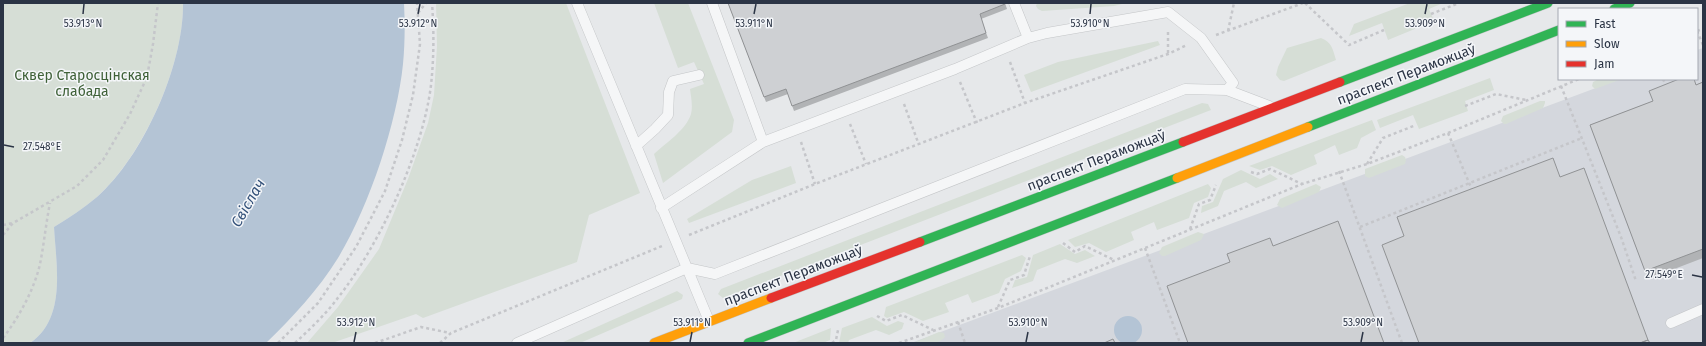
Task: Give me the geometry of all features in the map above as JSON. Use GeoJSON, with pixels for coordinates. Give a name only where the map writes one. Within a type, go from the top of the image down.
{"type":"FeatureCollection","features":[{"type":"Feature","properties":{"kind":"main road","name":"праспект Пераможцаў"},"geometry":{"type":"LineString","coordinates":[[654,343],[1548,3]]}},
{"type":"Feature","properties":{"kind":"main road"},"geometry":{"type":"LineString","coordinates":[[1617,8],[1630,3]]}},
{"type":"Feature","properties":{"kind":"main road","name":"праспект Пераможцаў"},"geometry":{"type":"LineString","coordinates":[[748,343],[1558,30]]}},
{"type":"Feature","properties":{"kind":"lane"},"geometry":{"type":"LineString","coordinates":[[577,3],[709,321]]}},
{"type":"Feature","properties":{"kind":"lane"},"geometry":{"type":"LineString","coordinates":[[712,3],[763,142]]}},
{"type":"Feature","properties":{"kind":"lane"},"geometry":{"type":"LineString","coordinates":[[1014,3],[1028,38]]}},
{"type":"Feature","properties":{"kind":"lane"},"geometry":{"type":"LineString","coordinates":[[661,208],[763,142],[955,69],[1028,38],[1047,33],[1168,12],[1201,38],[1233,83],[1227,90]]}},
{"type":"Feature","properties":{"kind":"lane"},"geometry":{"type":"LineString","coordinates":[[636,146],[668,115],[669,92],[673,80],[699,75]]}},
{"type":"Feature","properties":{"kind":"lane"},"geometry":{"type":"LineString","coordinates":[[517,343],[687,268],[715,274],[1185,89],[1227,90],[1275,108]]}},
{"type":"Feature","properties":{"kind":"lane"},"geometry":{"type":"LineString","coordinates":[[1671,323],[1703,309]]}},
{"type":"Feature","properties":{"kind":"path"},"geometry":{"type":"LineString","coordinates":[[3,225],[13,223],[77,186],[103,160],[130,114],[147,76],[158,3]]}},
{"type":"Feature","properties":{"kind":"path"},"geometry":{"type":"LineString","coordinates":[[278,343],[318,303],[356,247],[385,191],[402,140],[414,95],[420,44],[417,3]]}},
{"type":"Feature","properties":{"kind":"path"},"geometry":{"type":"LineString","coordinates":[[418,13],[426,3]]}},
{"type":"Feature","properties":{"kind":"path"},"geometry":{"type":"LineString","coordinates":[[295,343],[338,299],[380,233],[403,182],[425,116],[431,86],[433,52],[432,3]]}},
{"type":"Feature","properties":{"kind":"path"},"geometry":{"type":"LineString","coordinates":[[1228,31],[1234,3]]}},
{"type":"Feature","properties":{"kind":"path"},"geometry":{"type":"LineString","coordinates":[[440,343],[450,333],[814,184],[977,123],[1025,103],[1168,54],[1201,38],[1228,31],[1304,3],[1349,45],[1384,30]]}},
{"type":"Feature","properties":{"kind":"path"},"geometry":{"type":"LineString","coordinates":[[1431,14],[1459,3]]}},
{"type":"Feature","properties":{"kind":"path"},"geometry":{"type":"LineString","coordinates":[[1698,33],[1703,45]]}},
{"type":"Feature","properties":{"kind":"path"},"geometry":{"type":"LineString","coordinates":[[1005,49],[1025,103]]}},
{"type":"Feature","properties":{"kind":"path"},"geometry":{"type":"LineString","coordinates":[[955,69],[977,123]]}},
{"type":"Feature","properties":{"kind":"path"},"geometry":{"type":"LineString","coordinates":[[899,343],[998,308],[1302,184],[1339,171],[1367,164],[1576,80]]}},
{"type":"Feature","properties":{"kind":"path"},"geometry":{"type":"LineString","coordinates":[[1663,80],[1668,92]]}},
{"type":"Feature","properties":{"kind":"path"},"geometry":{"type":"LineString","coordinates":[[1561,86],[1621,237],[1636,280]]}},
{"type":"Feature","properties":{"kind":"path"},"geometry":{"type":"LineString","coordinates":[[899,90],[919,145]]}},
{"type":"Feature","properties":{"kind":"path"},"geometry":{"type":"LineString","coordinates":[[1465,106],[1496,94],[1526,100]]}},
{"type":"Feature","properties":{"kind":"path"},"geometry":{"type":"LineString","coordinates":[[846,111],[866,164]]}},
{"type":"Feature","properties":{"kind":"path"},"geometry":{"type":"LineString","coordinates":[[1367,164],[1383,138],[1416,125]]}},
{"type":"Feature","properties":{"kind":"path"},"geometry":{"type":"LineString","coordinates":[[797,129],[814,184]]}},
{"type":"Feature","properties":{"kind":"path"},"geometry":{"type":"LineString","coordinates":[[1448,132],[1476,198]]}},
{"type":"Feature","properties":{"kind":"path"},"geometry":{"type":"LineString","coordinates":[[1360,227],[1582,138]]}},
{"type":"Feature","properties":{"kind":"path"},"geometry":{"type":"LineString","coordinates":[[1257,174],[1270,169],[1302,184]]}},
{"type":"Feature","properties":{"kind":"path"},"geometry":{"type":"LineString","coordinates":[[1339,171],[1402,343]]}},
{"type":"Feature","properties":{"kind":"path"},"geometry":{"type":"LineString","coordinates":[[1190,230],[1199,204],[1210,200],[1215,187]]}},
{"type":"Feature","properties":{"kind":"path"},"geometry":{"type":"LineString","coordinates":[[3,338],[20,312],[40,264],[50,202]]}},
{"type":"Feature","properties":{"kind":"path"},"geometry":{"type":"LineString","coordinates":[[3,235],[13,223]]}},
{"type":"Feature","properties":{"kind":"path"},"geometry":{"type":"LineString","coordinates":[[1067,247],[1075,252],[1085,246],[1114,260]]}},
{"type":"Feature","properties":{"kind":"path"},"geometry":{"type":"LineString","coordinates":[[1145,248],[1180,343]]}},
{"type":"Feature","properties":{"kind":"path"},"geometry":{"type":"LineString","coordinates":[[998,308],[1010,280],[1024,275],[1028,264]]}},
{"type":"Feature","properties":{"kind":"path"},"geometry":{"type":"LineString","coordinates":[[877,316],[886,321],[902,316],[933,330]]}},
{"type":"Feature","properties":{"kind":"path"},"geometry":{"type":"LineString","coordinates":[[958,322],[966,343]]}},
{"type":"Feature","properties":{"kind":"path"},"geometry":{"type":"LineString","coordinates":[[375,343],[421,327],[450,333]]}},
{"type":"Feature","properties":{"kind":"path"},"geometry":{"type":"LineString","coordinates":[[832,343],[836,340],[838,331]]}},
{"type":"Feature","properties":{"kind":"shaded area"},"geometry":{"type":"Polygon","coordinates":[[[1703,48],[1703,343],[911,343],[1617,80],[1698,80],[1698,50],[1703,48]]]}},
{"type":"Feature","properties":{"kind":"green space","name":"Сквер Старосцінская слабада"},"geometry":{"type":"Polygon","coordinates":[[[3,3],[183,3],[181,27],[176,54],[158,108],[145,134],[130,158],[114,179],[97,197],[54,227],[57,290],[54,305],[50,320],[42,332],[30,343],[3,343],[3,3]]]}},
{"type":"Feature","properties":{"kind":"green space"},"geometry":{"type":"Polygon","coordinates":[[[436,3],[566,3],[640,193],[589,215],[577,262],[423,318],[416,314],[332,343],[307,343],[338,307],[379,249],[408,179],[428,123],[434,95],[437,46],[436,3]]]}},
{"type":"Feature","properties":{"kind":"green space"},"geometry":{"type":"Polygon","coordinates":[[[654,3],[688,3],[734,120],[732,132],[663,183],[654,154],[680,131],[688,120],[692,108],[690,89],[704,84],[694,62],[678,68],[654,3]]]}},
{"type":"Feature","properties":{"kind":"green space"},"geometry":{"type":"Polygon","coordinates":[[[1037,3],[1126,3],[1114,6],[1042,11],[1036,6],[1037,3]]]}},
{"type":"Feature","properties":{"kind":"green space"},"geometry":{"type":"Polygon","coordinates":[[[1410,3],[1443,3],[1429,9],[1434,21],[1388,40],[1382,23],[1349,36],[1354,24],[1410,3]]]}},
{"type":"Feature","properties":{"kind":"green space"},"geometry":{"type":"Polygon","coordinates":[[[1321,38],[1330,44],[1336,60],[1284,81],[1280,80],[1276,75],[1287,48],[1321,38]]]}},
{"type":"Feature","properties":{"kind":"green space"},"geometry":{"type":"Polygon","coordinates":[[[1158,41],[1160,45],[1031,92],[1024,75],[1058,62],[1158,41]]]}},
{"type":"Feature","properties":{"kind":"green space"},"geometry":{"type":"Polygon","coordinates":[[[1490,78],[1494,90],[1465,101],[1468,111],[1419,129],[1413,115],[1380,128],[1377,120],[1490,78]]]}},
{"type":"Feature","properties":{"kind":"green space"},"geometry":{"type":"Polygon","coordinates":[[[1597,80],[1619,80],[1595,89],[1592,86],[1593,82],[1597,80]]]}},
{"type":"Feature","properties":{"kind":"green space"},"geometry":{"type":"Polygon","coordinates":[[[1540,101],[1545,101],[1543,108],[1506,124],[1501,121],[1503,116],[1540,101]]]}},
{"type":"Feature","properties":{"kind":"green space"},"geometry":{"type":"Polygon","coordinates":[[[1202,103],[1208,104],[1211,110],[723,298],[718,294],[721,289],[1202,103]]]}},
{"type":"Feature","properties":{"kind":"green space"},"geometry":{"type":"Polygon","coordinates":[[[1372,120],[1376,130],[1361,138],[1357,148],[1339,155],[1335,145],[1314,155],[1317,164],[1291,175],[1272,166],[1260,170],[1249,166],[1372,120]]]}},
{"type":"Feature","properties":{"kind":"green space"},"geometry":{"type":"Polygon","coordinates":[[[1402,155],[1406,160],[1405,164],[1369,178],[1365,176],[1365,169],[1402,155]]]}},
{"type":"Feature","properties":{"kind":"green space"},"geometry":{"type":"Polygon","coordinates":[[[791,166],[796,183],[689,223],[687,219],[752,180],[791,166]]]}},
{"type":"Feature","properties":{"kind":"green space"},"geometry":{"type":"Polygon","coordinates":[[[1241,170],[1260,179],[1270,174],[1278,179],[1256,188],[1246,182],[1224,191],[1218,206],[1201,213],[1202,206],[1213,202],[1223,179],[1241,170]]]}},
{"type":"Feature","properties":{"kind":"green space"},"geometry":{"type":"Polygon","coordinates":[[[1208,184],[1211,188],[1208,197],[1194,203],[1189,218],[1157,230],[1154,222],[1131,232],[1134,240],[1106,252],[1089,243],[1075,247],[1068,240],[1208,184]]]}},
{"type":"Feature","properties":{"kind":"green space"},"geometry":{"type":"Polygon","coordinates":[[[1316,184],[1321,187],[1319,192],[1282,208],[1277,205],[1280,199],[1316,184]]]}},
{"type":"Feature","properties":{"kind":"green space"},"geometry":{"type":"Polygon","coordinates":[[[1198,232],[1204,234],[1201,240],[1165,256],[1162,256],[1159,253],[1162,247],[1198,232]]]}},
{"type":"Feature","properties":{"kind":"green space"},"geometry":{"type":"Polygon","coordinates":[[[1060,244],[1075,254],[1085,250],[1095,256],[1077,263],[1065,259],[1037,270],[1033,281],[1012,288],[1015,280],[1027,277],[1033,255],[1060,244]]]}},
{"type":"Feature","properties":{"kind":"green space"},"geometry":{"type":"Polygon","coordinates":[[[1022,255],[1026,258],[1021,271],[1005,279],[999,293],[972,303],[968,294],[945,303],[949,312],[923,321],[904,312],[887,318],[884,316],[886,307],[1022,255]]]}},
{"type":"Feature","properties":{"kind":"green space"},"geometry":{"type":"Polygon","coordinates":[[[677,291],[683,295],[682,299],[580,343],[561,343],[677,291]]]}},
{"type":"Feature","properties":{"kind":"green space"},"geometry":{"type":"Polygon","coordinates":[[[872,317],[887,326],[898,321],[904,323],[902,329],[889,335],[876,330],[849,340],[848,343],[839,343],[842,328],[872,317]]]}},
{"type":"Feature","properties":{"kind":"green space"},"geometry":{"type":"Polygon","coordinates":[[[831,328],[830,340],[823,343],[793,343],[831,328]]]}},
{"type":"Feature","properties":{"kind":"green space"},"geometry":{"type":"Polygon","coordinates":[[[939,332],[944,333],[945,337],[938,342],[913,343],[939,332]]]}},
{"type":"Feature","properties":{"kind":"water","name":"Свіслач"},"geometry":{"type":"Polygon","coordinates":[[[183,3],[404,3],[405,33],[400,87],[388,138],[371,190],[338,258],[314,292],[266,343],[30,343],[42,332],[50,320],[54,305],[57,290],[57,274],[54,227],[92,201],[114,180],[130,159],[145,134],[158,108],[176,54],[181,27],[183,3]]]}},
{"type":"Feature","properties":{"kind":"water"},"geometry":{"type":"Polygon","coordinates":[[[1128,316],[1138,320],[1142,330],[1138,340],[1128,344],[1118,340],[1114,330],[1118,320],[1128,316]]]}},
{"type":"Feature","properties":{"kind":"building"},"geometry":{"type":"Polygon","coordinates":[[[728,3],[1005,4],[980,14],[986,33],[792,106],[786,89],[764,97],[728,3]]]}},
{"type":"Feature","properties":{"kind":"building"},"geometry":{"type":"Polygon","coordinates":[[[1676,80],[1694,80],[1696,85],[1703,82],[1703,249],[1645,271],[1590,125],[1653,101],[1649,91],[1676,80]]]}},
{"type":"Feature","properties":{"kind":"building"},"geometry":{"type":"Polygon","coordinates":[[[1553,158],[1560,177],[1584,168],[1648,340],[1640,343],[1419,343],[1382,245],[1404,236],[1397,217],[1553,158]]]}},
{"type":"Feature","properties":{"kind":"building"},"geometry":{"type":"Polygon","coordinates":[[[1338,221],[1384,343],[1188,343],[1167,286],[1230,262],[1227,254],[1270,238],[1273,246],[1338,221]]]}},
{"type":"Feature","properties":{"kind":"building"},"geometry":{"type":"Polygon","coordinates":[[[1113,339],[1115,343],[1104,343],[1113,339]]]}},
{"type":"Feature","properties":{"kind":"building"},"geometry":{"type":"Polygon","coordinates":[[[1648,340],[1650,343],[1640,343],[1648,340]]]}},
{"type":"Feature","properties":{"kind":"traffic: fast"},"geometry":{"type":"LineString","coordinates":[[1340,82],[1548,3]]}},
{"type":"Feature","properties":{"kind":"traffic: fast"},"geometry":{"type":"LineString","coordinates":[[1617,8],[1630,3]]}},
{"type":"Feature","properties":{"kind":"traffic: fast"},"geometry":{"type":"LineString","coordinates":[[1308,127],[1558,30]]}},
{"type":"Feature","properties":{"kind":"traffic: fast"},"geometry":{"type":"LineString","coordinates":[[920,242],[1183,142]]}},
{"type":"Feature","properties":{"kind":"traffic: fast"},"geometry":{"type":"LineString","coordinates":[[748,343],[1177,178]]}},
{"type":"Feature","properties":{"kind":"traffic: slow"},"geometry":{"type":"LineString","coordinates":[[1177,178],[1308,127]]}},
{"type":"Feature","properties":{"kind":"traffic: slow"},"geometry":{"type":"LineString","coordinates":[[654,343],[771,298]]}},
{"type":"Feature","properties":{"kind":"traffic: jam"},"geometry":{"type":"LineString","coordinates":[[1183,142],[1340,82]]}},
{"type":"Feature","properties":{"kind":"traffic: jam"},"geometry":{"type":"LineString","coordinates":[[771,298],[920,242]]}}]}
